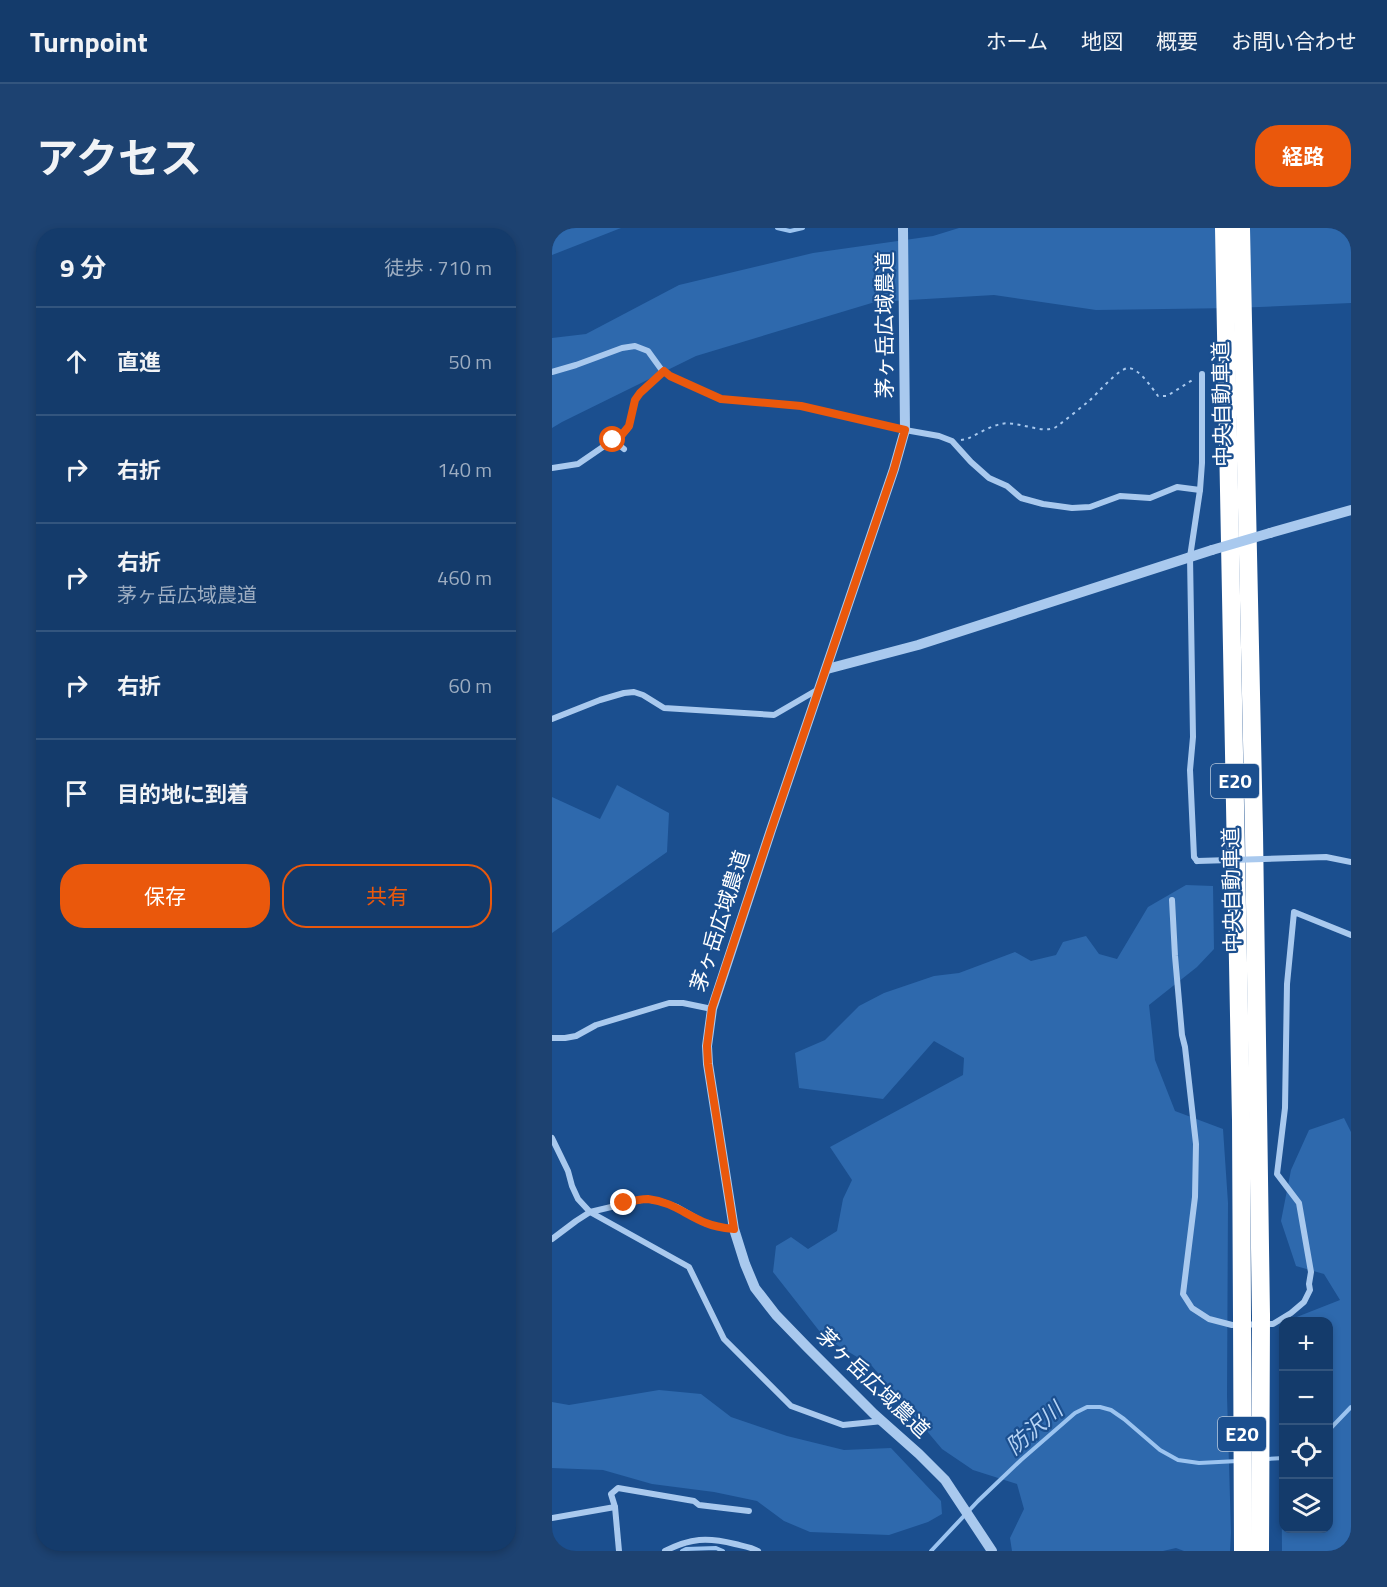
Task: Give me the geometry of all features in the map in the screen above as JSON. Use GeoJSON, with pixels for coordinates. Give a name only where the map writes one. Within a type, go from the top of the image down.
{"type":"FeatureCollection","features":[{"type":"Feature","properties":{"kind":"highway","name":"中央自動車道"},"geometry":{"type":"LineString","coordinates":[[1233,237],[1254,833],[1261,1316],[1260,1551]]}},
{"type":"Feature","properties":{"kind":"highway","name":"中央自動車道"},"geometry":{"type":"LineString","coordinates":[[1233,237],[1243,1551]]}},
{"type":"Feature","properties":{"kind":"street","name":"茅ヶ岳広域農道"},"geometry":{"type":"LineString","coordinates":[[903,228],[905,430],[894,469],[712,1008],[707,1046],[708,1064],[734,1229],[755,1288],[776,1315],[945,1480],[992,1551]]}},
{"type":"Feature","properties":{"kind":"street"},"geometry":{"type":"LineString","coordinates":[[552,372],[622,348],[635,346],[648,351],[670,376],[721,399],[801,406],[939,436],[952,441],[989,478],[1007,486],[1021,498],[1043,504],[1072,508],[1090,507],[1120,496],[1150,498],[1177,487],[1200,490]]}},
{"type":"Feature","properties":{"kind":"street"},"geometry":{"type":"LineString","coordinates":[[616,442],[629,426],[635,400],[664,371]]}},
{"type":"Feature","properties":{"kind":"street"},"geometry":{"type":"LineString","coordinates":[[1202,374],[1202,464],[1190,557],[1193,737],[1190,770],[1194,857],[1197,861],[1326,856],[1351,861]]}},
{"type":"Feature","properties":{"kind":"street"},"geometry":{"type":"LineString","coordinates":[[552,468],[578,464],[613,440],[624,449]]}},
{"type":"Feature","properties":{"kind":"street"},"geometry":{"type":"LineString","coordinates":[[827,669],[918,645],[1212,550],[1351,510]]}},
{"type":"Feature","properties":{"kind":"street"},"geometry":{"type":"LineString","coordinates":[[552,719],[600,700],[634,692],[664,708],[774,714],[820,688]]}},
{"type":"Feature","properties":{"kind":"street"},"geometry":{"type":"LineString","coordinates":[[1172,900],[1182,1035],[1196,1144],[1195,1197],[1183,1294],[1192,1308],[1209,1319],[1232,1325],[1273,1324],[1304,1302],[1310,1290],[1311,1272],[1299,1203],[1277,1174],[1285,1108],[1287,984],[1294,912],[1351,935]]}},
{"type":"Feature","properties":{"kind":"street"},"geometry":{"type":"LineString","coordinates":[[552,1038],[576,1036],[596,1025],[669,1003],[712,1008]]}},
{"type":"Feature","properties":{"kind":"street"},"geometry":{"type":"LineString","coordinates":[[552,1138],[578,1199],[590,1212],[689,1267],[724,1339],[791,1406],[843,1425],[883,1421]]}},
{"type":"Feature","properties":{"kind":"street"},"geometry":{"type":"LineString","coordinates":[[552,1239],[590,1212],[645,1199],[677,1207],[705,1223],[734,1229]]}},
{"type":"Feature","properties":{"kind":"street"},"geometry":{"type":"LineString","coordinates":[[620,1551],[615,1507],[611,1494],[618,1488],[694,1501],[699,1505],[749,1511]]}},
{"type":"Feature","properties":{"kind":"street"},"geometry":{"type":"LineString","coordinates":[[552,1518],[615,1507]]}},
{"type":"Feature","properties":{"kind":"street"},"geometry":{"type":"LineString","coordinates":[[664,1551],[678,1544],[699,1539],[713,1539],[751,1547],[758,1551]]}},
{"type":"Feature","properties":{"kind":"path"},"geometry":{"type":"LineString","coordinates":[[952,441],[967,439],[1002,423],[1053,429],[1125,369],[1130,368],[1137,371],[1158,396],[1167,396],[1202,374]]}},
{"type":"Feature","properties":{"kind":"shaded area"},"geometry":{"type":"Polygon","coordinates":[[[552,228],[621,228],[552,255],[552,228]]]}},
{"type":"Feature","properties":{"kind":"shaded area"},"geometry":{"type":"Polygon","coordinates":[[[959,228],[1351,228],[1351,303],[1096,310],[994,295],[875,302],[696,356],[552,428],[552,338],[586,334],[679,285],[813,253],[933,236],[959,228]]]}},
{"type":"Feature","properties":{"kind":"shaded area"},"geometry":{"type":"Polygon","coordinates":[[[617,785],[669,813],[667,852],[552,933],[552,797],[600,819],[617,785]]]}},
{"type":"Feature","properties":{"kind":"shaded area"},"geometry":{"type":"Polygon","coordinates":[[[1186,885],[1213,886],[1214,949],[1197,967],[1149,1005],[1155,1060],[1175,1111],[1223,1129],[1228,1203],[1227,1396],[1230,1551],[1184,1551],[1176,1548],[1163,1551],[1012,1551],[1010,1538],[1024,1509],[1017,1484],[973,1470],[942,1449],[872,1366],[824,1337],[773,1272],[776,1246],[791,1237],[808,1249],[837,1231],[843,1199],[852,1180],[830,1147],[963,1075],[964,1058],[934,1041],[883,1099],[799,1088],[795,1053],[825,1040],[859,1006],[884,993],[934,976],[959,973],[1015,952],[1031,961],[1056,955],[1063,942],[1086,936],[1099,954],[1117,959],[1148,907],[1186,885]]]}},
{"type":"Feature","properties":{"kind":"shaded area"},"geometry":{"type":"Polygon","coordinates":[[[1344,1118],[1351,1132],[1351,1551],[1282,1551],[1282,1533],[1333,1533],[1333,1317],[1297,1317],[1340,1300],[1324,1274],[1296,1266],[1281,1221],[1291,1170],[1309,1130],[1344,1118]]]}},
{"type":"Feature","properties":{"kind":"shaded area"},"geometry":{"type":"Polygon","coordinates":[[[659,1390],[701,1394],[731,1417],[787,1436],[844,1450],[891,1448],[941,1501],[942,1514],[928,1522],[889,1535],[810,1532],[784,1521],[757,1501],[714,1492],[652,1484],[603,1470],[552,1468],[552,1402],[569,1405],[659,1390]]]}},
{"type":"Feature","properties":{"kind":"waterway"},"geometry":{"type":"LineString","coordinates":[[777,228],[790,231],[803,228]]}},
{"type":"Feature","properties":{"kind":"waterway","name":"防沢川"},"geometry":{"type":"LineString","coordinates":[[931,1551],[1021,1460],[1075,1413],[1087,1407],[1111,1410],[1160,1450],[1178,1460],[1199,1463],[1238,1461]]}},
{"type":"Feature","properties":{"kind":"waterway","name":"防沢川"},"geometry":{"type":"LineString","coordinates":[[1333,1426],[1351,1407]]}},
{"type":"Feature","properties":{"kind":"waterway","name":"防沢川"},"geometry":{"type":"LineString","coordinates":[[1266,1459],[1279,1458]]}},
{"type":"Feature","properties":{"kind":"waterway","name":"防沢川"},"geometry":{"type":"LineString","coordinates":[[682,1551],[716,1548],[723,1551]]}},
{"type":"Feature","properties":{"kind":"route"},"geometry":{"type":"LineString","coordinates":[[613,440],[616,442],[629,426],[635,400],[640,393],[664,371],[670,376],[721,399],[801,406],[905,430],[894,469],[712,1008],[708,1027],[708,1064],[734,1229],[705,1223],[663,1202],[645,1199],[624,1203]]}}]}
